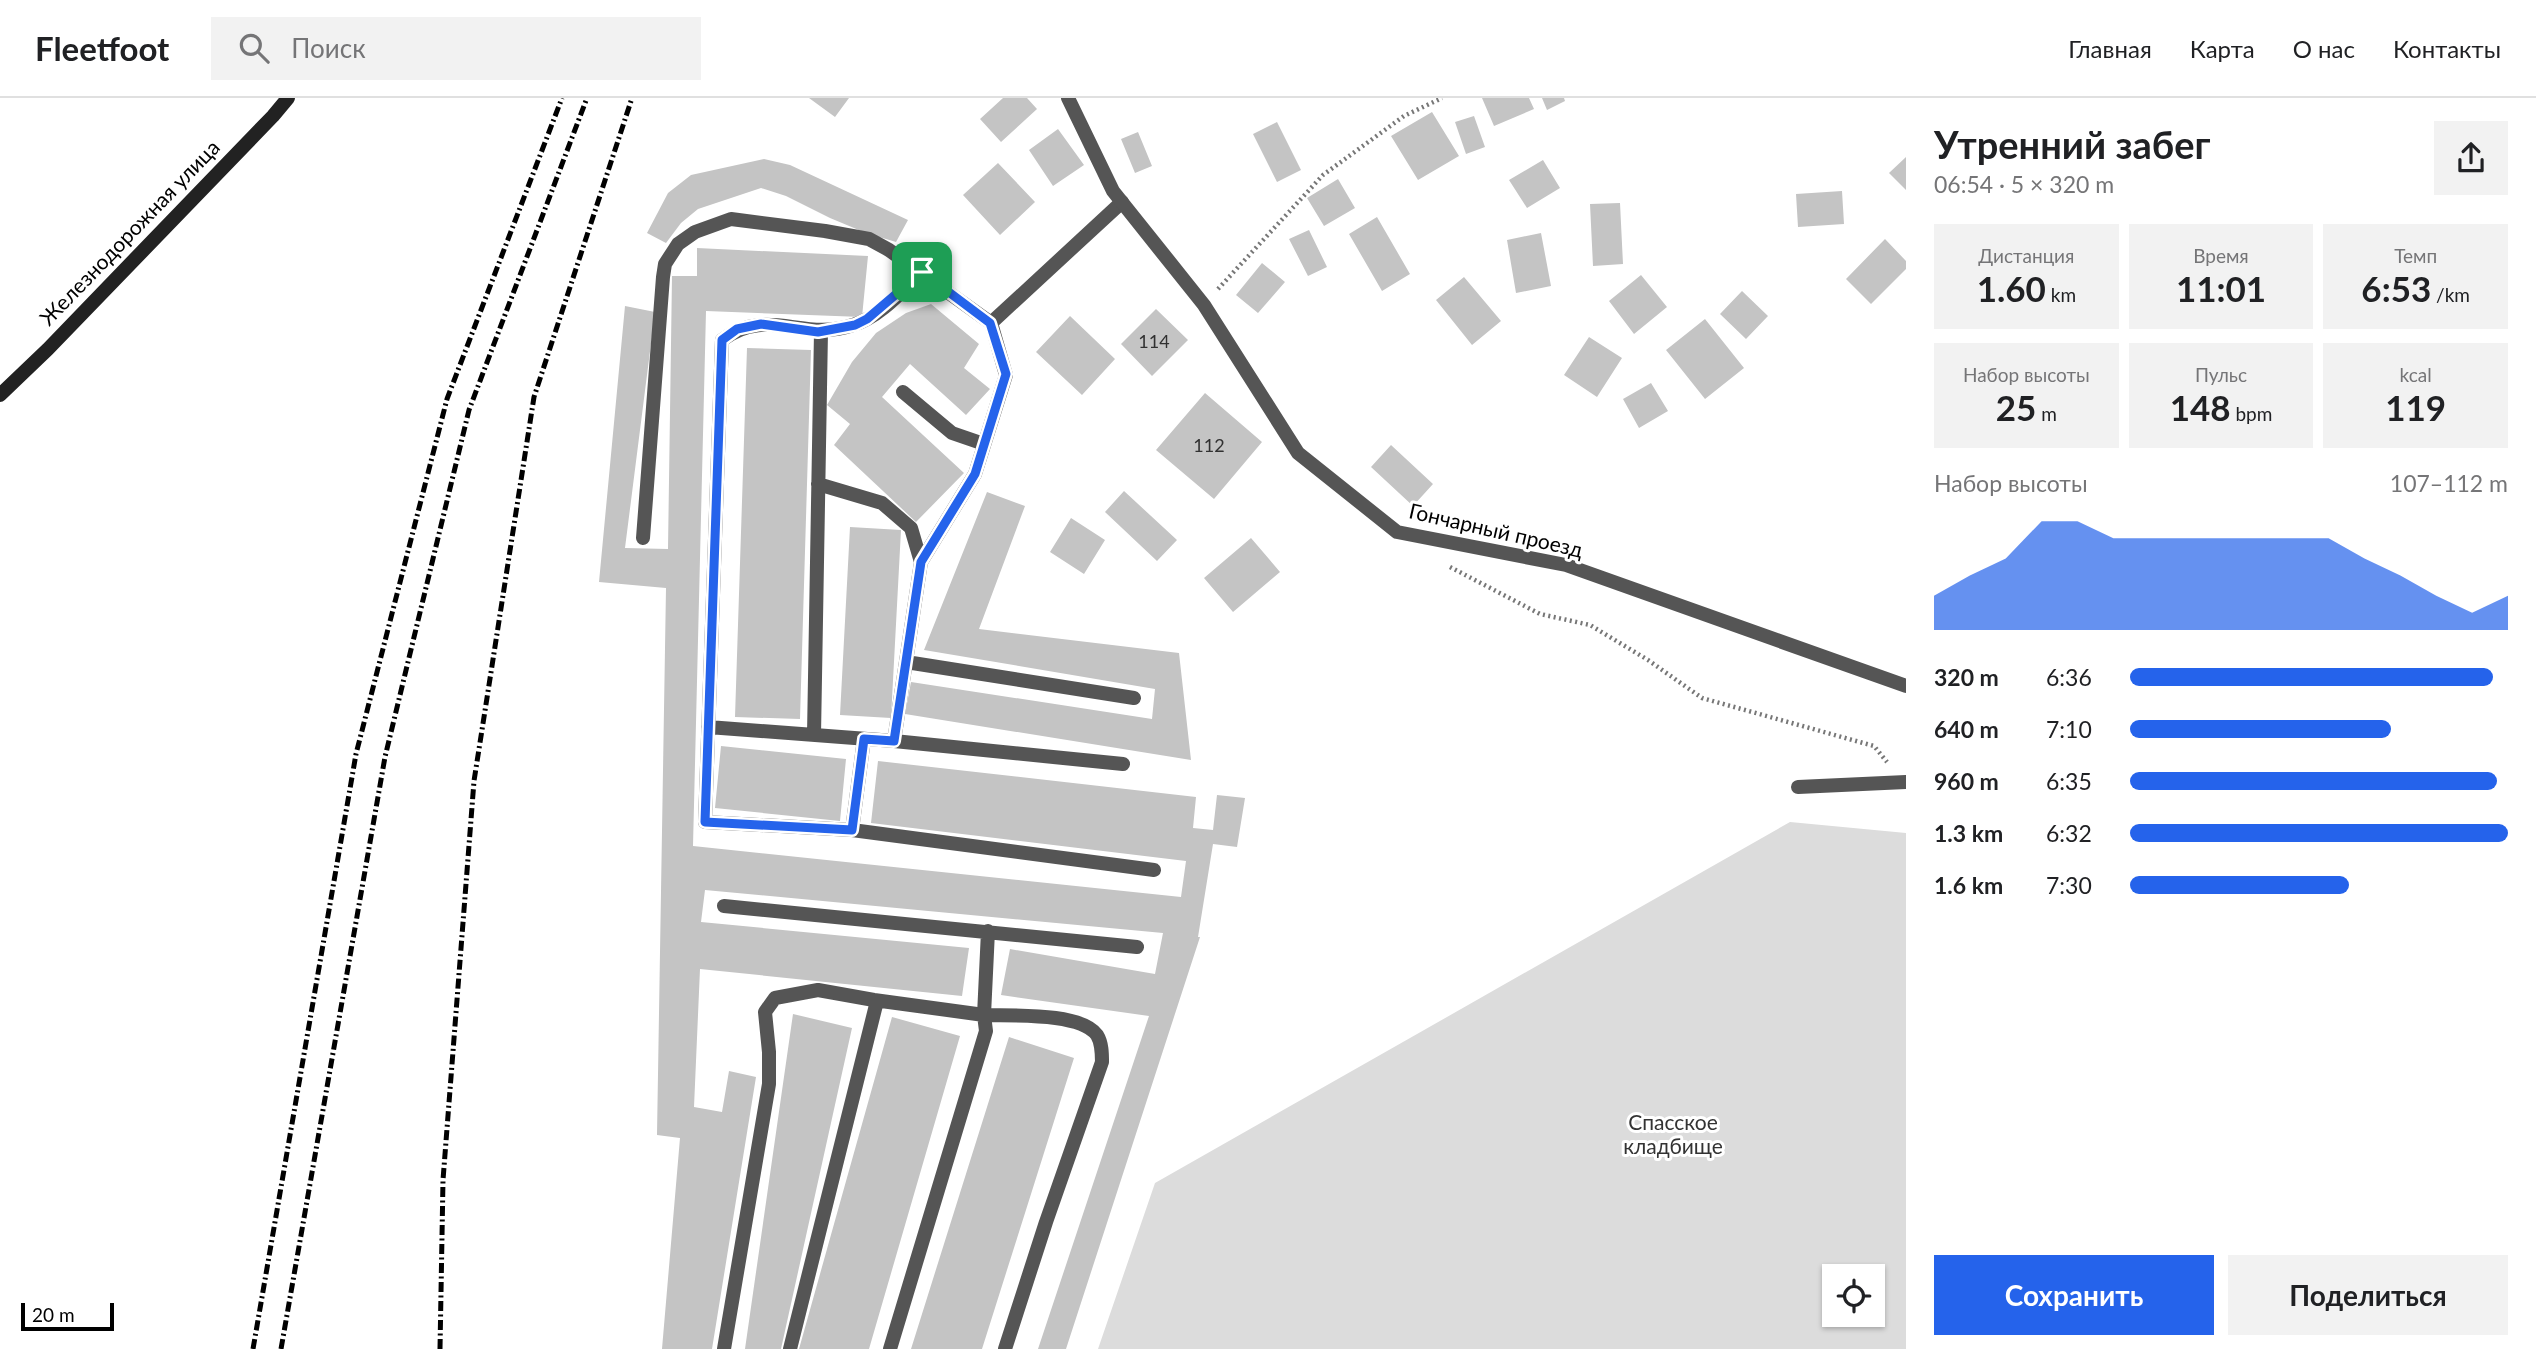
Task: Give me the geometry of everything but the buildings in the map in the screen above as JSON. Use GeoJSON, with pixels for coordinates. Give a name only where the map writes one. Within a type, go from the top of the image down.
{"type":"FeatureCollection","features":[{"type":"Feature","properties":{"kind":"street","name":"Железнодорожная улица"},"geometry":{"type":"LineString","coordinates":[[0,395],[48,349],[288,98]]}},
{"type":"Feature","properties":{"kind":"street","name":"Гончарный проезд"},"geometry":{"type":"LineString","coordinates":[[1068,98],[1113,191],[1204,305],[1298,453],[1397,532],[1566,565],[1906,686]]}},
{"type":"Feature","properties":{"kind":"street"},"geometry":{"type":"LineString","coordinates":[[990,323],[1122,202]]}},
{"type":"Feature","properties":{"kind":"street"},"geometry":{"type":"LineString","coordinates":[[643,538],[665,264],[678,244],[695,232],[731,219],[869,239],[922,272],[990,323],[1006,374],[975,474],[921,562],[894,741]]}},
{"type":"Feature","properties":{"kind":"street"},"geometry":{"type":"LineString","coordinates":[[922,272],[867,319],[842,328],[821,331],[761,324],[737,329],[722,340],[705,822],[852,830],[1154,870]]}},
{"type":"Feature","properties":{"kind":"street"},"geometry":{"type":"LineString","coordinates":[[814,735],[821,331]]}},
{"type":"Feature","properties":{"kind":"street"},"geometry":{"type":"LineString","coordinates":[[903,391],[953,433],[985,444]]}},
{"type":"Feature","properties":{"kind":"street"},"geometry":{"type":"LineString","coordinates":[[818,484],[882,503],[911,528],[921,562]]}},
{"type":"Feature","properties":{"kind":"street"},"geometry":{"type":"LineString","coordinates":[[906,662],[1134,698]]}},
{"type":"Feature","properties":{"kind":"street"},"geometry":{"type":"LineString","coordinates":[[708,727],[894,741],[1123,764]]}},
{"type":"Feature","properties":{"kind":"street"},"geometry":{"type":"LineString","coordinates":[[852,830],[864,739]]}},
{"type":"Feature","properties":{"kind":"street"},"geometry":{"type":"LineString","coordinates":[[1798,787],[1904,781]]}},
{"type":"Feature","properties":{"kind":"street"},"geometry":{"type":"LineString","coordinates":[[724,906],[1137,947]]}},
{"type":"Feature","properties":{"kind":"street"},"geometry":{"type":"LineString","coordinates":[[890,1349],[986,1031],[984,1015],[988,932]]}},
{"type":"Feature","properties":{"kind":"street"},"geometry":{"type":"LineString","coordinates":[[724,1349],[769,1084],[765,1013],[775,998],[818,990],[984,1015],[1055,1017],[1090,1028],[1098,1037],[1102,1062],[1005,1349]]}},
{"type":"Feature","properties":{"kind":"street"},"geometry":{"type":"LineString","coordinates":[[790,1349],[877,1001]]}},
{"type":"Feature","properties":{"kind":"path"},"geometry":{"type":"LineString","coordinates":[[1204,305],[1323,175],[1404,116],[1442,98]]}},
{"type":"Feature","properties":{"kind":"path"},"geometry":{"type":"LineString","coordinates":[[1443,564],[1540,614],[1590,625],[1648,660],[1702,698],[1874,746],[1904,781]]}},
{"type":"Feature","properties":{"kind":"green space","name":"Спасское кладбище"},"geometry":{"type":"Polygon","coordinates":[[[1790,822],[1906,833],[1906,1349],[1098,1349],[1155,1183],[1790,822]]]}},
{"type":"Feature","properties":{"kind":"railway"},"geometry":{"type":"LineString","coordinates":[[253,1349],[356,754],[447,399],[562,98]]}},
{"type":"Feature","properties":{"kind":"railway"},"geometry":{"type":"LineString","coordinates":[[281,1349],[385,757],[469,410],[587,98]]}},
{"type":"Feature","properties":{"kind":"railway"},"geometry":{"type":"LineString","coordinates":[[440,1349],[443,1180],[474,781],[534,397],[632,98]]}},
{"type":"Feature","properties":{"kind":"route"},"geometry":{"type":"LineString","coordinates":[[922,272],[990,323],[1006,374],[975,474],[921,562],[894,741],[864,739],[852,830],[705,822],[722,340],[737,329],[761,324],[818,332],[855,325],[896,297],[922,272]]}}]}
